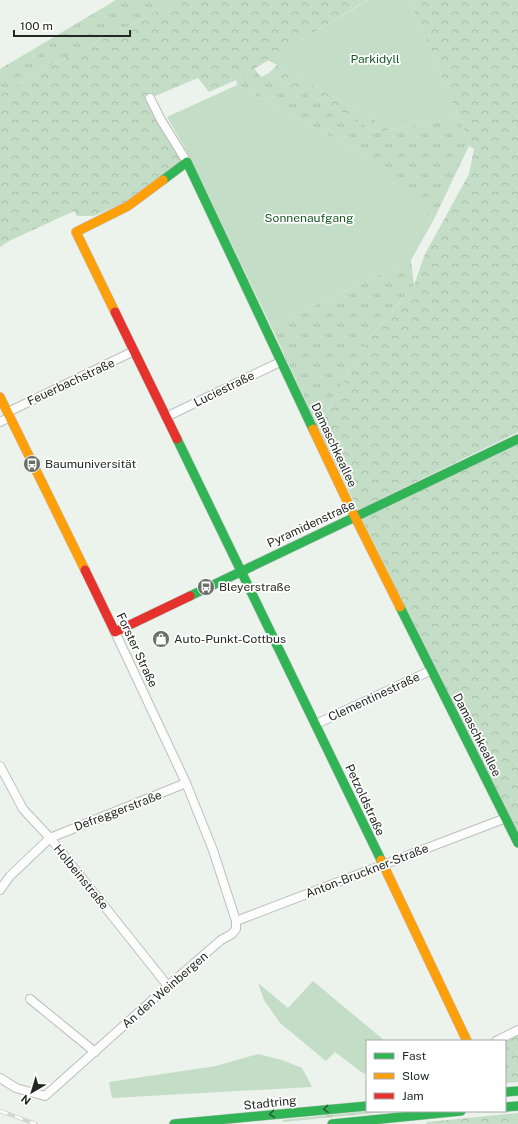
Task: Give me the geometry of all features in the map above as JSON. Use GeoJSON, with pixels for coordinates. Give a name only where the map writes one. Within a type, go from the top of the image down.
{"type":"FeatureCollection","features":[{"type":"Feature","properties":{"kind":"street","name":"Damaschkeallee"},"geometry":{"type":"LineString","coordinates":[[150,98],[161,120],[187,162],[355,517],[518,843]]}},
{"type":"Feature","properties":{"kind":"street"},"geometry":{"type":"LineString","coordinates":[[187,162],[128,206],[76,232],[240,571]]}},
{"type":"Feature","properties":{"kind":"street","name":"Feuerbachstraße"},"geometry":{"type":"LineString","coordinates":[[0,422],[5,411],[134,351]]}},
{"type":"Feature","properties":{"kind":"street","name":"Luciestraße"},"geometry":{"type":"LineString","coordinates":[[166,417],[282,361]]}},
{"type":"Feature","properties":{"kind":"street","name":"Forster Straße"},"geometry":{"type":"LineString","coordinates":[[0,397],[5,411],[115,632],[186,783],[213,850],[236,925]]}},
{"type":"Feature","properties":{"kind":"street","name":"Pyramidenstraße"},"geometry":{"type":"LineString","coordinates":[[115,632],[518,439]]}},
{"type":"Feature","properties":{"kind":"street","name":"Petzoldstraße"},"geometry":{"type":"LineString","coordinates":[[240,571],[316,724],[467,1040]]}},
{"type":"Feature","properties":{"kind":"street","name":"Clementinestraße"},"geometry":{"type":"LineString","coordinates":[[316,724],[432,670]]}},
{"type":"Feature","properties":{"kind":"street","name":"Holbeinstraße"},"geometry":{"type":"LineString","coordinates":[[0,766],[23,810],[50,838],[168,986]]}},
{"type":"Feature","properties":{"kind":"street","name":"Defreggerstraße"},"geometry":{"type":"LineString","coordinates":[[0,890],[10,876],[50,838],[186,783]]}},
{"type":"Feature","properties":{"kind":"street","name":"Anton-Bruckner-Straße"},"geometry":{"type":"LineString","coordinates":[[236,925],[383,865],[506,818]]}},
{"type":"Feature","properties":{"kind":"street","name":"An den Weinbergen"},"geometry":{"type":"LineString","coordinates":[[0,1078],[16,1088],[45,1096],[221,940],[232,934],[236,925]]}},
{"type":"Feature","properties":{"kind":"street"},"geometry":{"type":"LineString","coordinates":[[30,998],[95,1052]]}},
{"type":"Feature","properties":{"kind":"street"},"geometry":{"type":"LineString","coordinates":[[498,1040],[518,1030]]}},
{"type":"Feature","properties":{"kind":"street"},"geometry":{"type":"LineString","coordinates":[[506,1092],[518,1091]]}},
{"type":"Feature","properties":{"kind":"street","name":"Stadtring"},"geometry":{"type":"LineString","coordinates":[[174,1124],[366,1106]]}},
{"type":"Feature","properties":{"kind":"street"},"geometry":{"type":"LineString","coordinates":[[506,1107],[518,1106]]}},
{"type":"Feature","properties":{"kind":"street"},"geometry":{"type":"LineString","coordinates":[[332,1124],[451,1112]]}},
{"type":"Feature","properties":{"kind":"green space"},"geometry":{"type":"Polygon","coordinates":[[[116,0],[179,0],[40,71],[0,95],[0,69],[116,0]]]}},
{"type":"Feature","properties":{"kind":"green space"},"geometry":{"type":"Polygon","coordinates":[[[179,0],[367,0],[236,80],[209,92],[198,78],[148,99],[182,161],[126,202],[94,216],[77,216],[74,211],[9,241],[0,247],[0,95],[40,71],[179,0]]]}},
{"type":"Feature","properties":{"kind":"green space","name":"Parkidyll"},"geometry":{"type":"Polygon","coordinates":[[[368,0],[409,0],[459,117],[392,130],[268,60],[368,0]]]}},
{"type":"Feature","properties":{"kind":"green space"},"geometry":{"type":"Polygon","coordinates":[[[409,0],[518,0],[518,432],[358,510],[318,428],[363,346],[414,285],[425,254],[469,174],[474,149],[469,146],[459,117],[409,0]]]}},
{"type":"Feature","properties":{"kind":"green space"},"geometry":{"type":"Polygon","coordinates":[[[277,65],[392,130],[376,132],[269,73],[277,65]]]}},
{"type":"Feature","properties":{"kind":"green space"},"geometry":{"type":"Polygon","coordinates":[[[254,68],[261,77],[269,73],[376,132],[459,117],[469,146],[433,221],[369,158],[237,85],[236,80],[254,68]]]}},
{"type":"Feature","properties":{"kind":"green space","name":"Sonnenaufgang"},"geometry":{"type":"Polygon","coordinates":[[[237,85],[369,158],[433,221],[411,260],[271,326],[191,159],[167,117],[237,85]]]}},
{"type":"Feature","properties":{"kind":"green space"},"geometry":{"type":"Polygon","coordinates":[[[411,260],[414,285],[363,346],[318,428],[271,326],[411,260]]]}},
{"type":"Feature","properties":{"kind":"green space"},"geometry":{"type":"Polygon","coordinates":[[[518,444],[518,833],[362,519],[518,444]]]}},
{"type":"Feature","properties":{"kind":"green space"},"geometry":{"type":"Polygon","coordinates":[[[313,981],[384,1040],[366,1040],[366,1071],[364,1074],[335,1052],[326,1061],[280,1023],[264,1000],[258,983],[288,1008],[313,981]]]}},
{"type":"Feature","properties":{"kind":"green space"},"geometry":{"type":"Polygon","coordinates":[[[518,1033],[518,1082],[506,1083],[506,1040],[503,1040],[518,1033]]]}},
{"type":"Feature","properties":{"kind":"green space"},"geometry":{"type":"Polygon","coordinates":[[[258,1054],[282,1060],[302,1068],[312,1087],[112,1098],[109,1082],[216,1066],[258,1054]]]}},
{"type":"Feature","properties":{"kind":"green space"},"geometry":{"type":"Polygon","coordinates":[[[366,1111],[385,1112],[284,1122],[282,1120],[366,1111]]]}},
{"type":"Feature","properties":{"kind":"green space"},"geometry":{"type":"Polygon","coordinates":[[[518,1113],[518,1124],[426,1124],[427,1122],[518,1113]]]}},
{"type":"Feature","properties":{"kind":"railway"},"geometry":{"type":"LineString","coordinates":[[0,1111],[36,1124]]}},
{"type":"Feature","properties":{"kind":"traffic: fast"},"geometry":{"type":"LineString","coordinates":[[163,180],[187,162],[313,429]]}},
{"type":"Feature","properties":{"kind":"traffic: fast"},"geometry":{"type":"LineString","coordinates":[[177,439],[381,860]]}},
{"type":"Feature","properties":{"kind":"traffic: fast"},"geometry":{"type":"LineString","coordinates":[[190,596],[518,439]]}},
{"type":"Feature","properties":{"kind":"traffic: fast"},"geometry":{"type":"LineString","coordinates":[[400,607],[518,843]]}},
{"type":"Feature","properties":{"kind":"traffic: fast"},"geometry":{"type":"LineString","coordinates":[[506,1092],[518,1091]]}},
{"type":"Feature","properties":{"kind":"traffic: fast"},"geometry":{"type":"LineString","coordinates":[[174,1124],[366,1106]]}},
{"type":"Feature","properties":{"kind":"traffic: fast"},"geometry":{"type":"LineString","coordinates":[[506,1107],[518,1106]]}},
{"type":"Feature","properties":{"kind":"traffic: fast"},"geometry":{"type":"LineString","coordinates":[[332,1124],[451,1112]]}},
{"type":"Feature","properties":{"kind":"traffic: slow"},"geometry":{"type":"LineString","coordinates":[[115,312],[76,232],[128,206],[163,180]]}},
{"type":"Feature","properties":{"kind":"traffic: slow"},"geometry":{"type":"LineString","coordinates":[[0,397],[85,570]]}},
{"type":"Feature","properties":{"kind":"traffic: slow"},"geometry":{"type":"LineString","coordinates":[[313,429],[400,607]]}},
{"type":"Feature","properties":{"kind":"traffic: slow"},"geometry":{"type":"LineString","coordinates":[[381,860],[467,1040]]}},
{"type":"Feature","properties":{"kind":"traffic: jam"},"geometry":{"type":"LineString","coordinates":[[115,312],[177,439]]}},
{"type":"Feature","properties":{"kind":"traffic: jam"},"geometry":{"type":"LineString","coordinates":[[85,570],[115,632],[190,596]]}},
{"type":"Feature","properties":{"kind":"place","name":"Baumuniversität"},"geometry":{"type":"Point","coordinates":[32,464]}},
{"type":"Feature","properties":{"kind":"place","name":"Bleyerstraße"},"geometry":{"type":"Point","coordinates":[206,587]}},
{"type":"Feature","properties":{"kind":"place","name":"Auto-Punkt-Cottbus"},"geometry":{"type":"Point","coordinates":[161,639]}}]}
